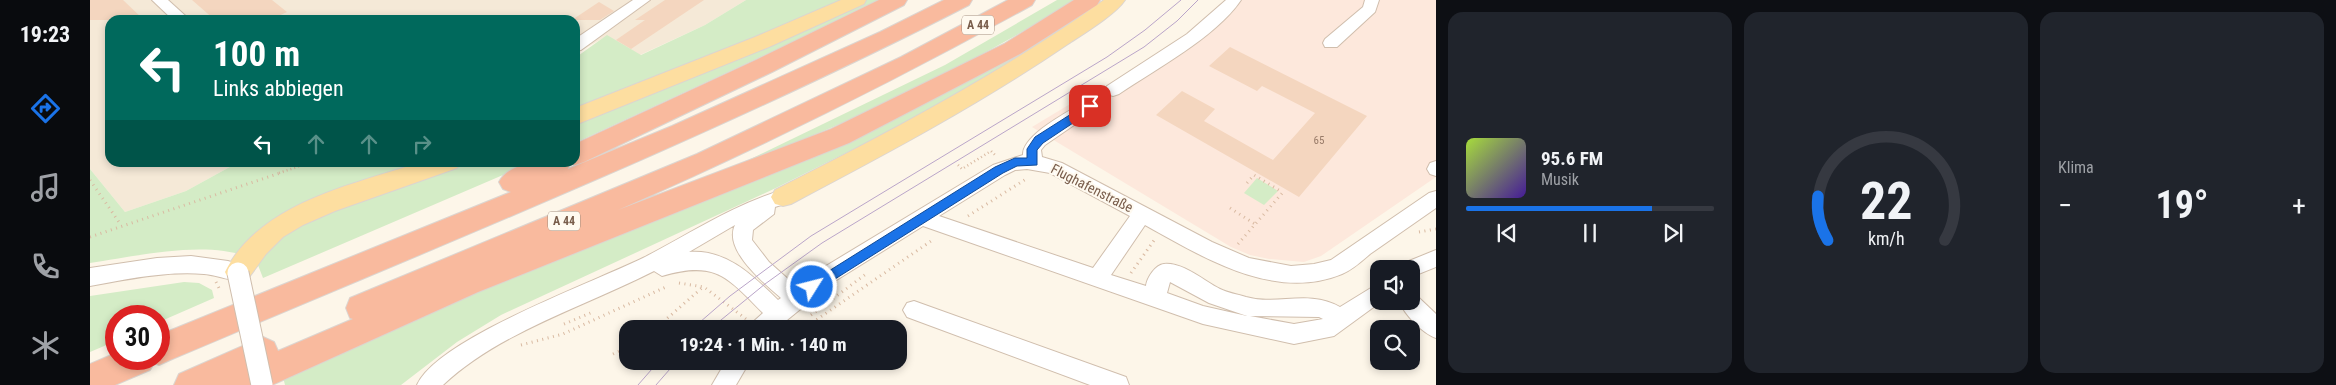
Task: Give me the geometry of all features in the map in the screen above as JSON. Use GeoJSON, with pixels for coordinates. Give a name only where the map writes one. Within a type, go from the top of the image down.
{"type":"FeatureCollection","features":[{"type":"Feature","properties":{"kind":"highway"},"geometry":{"type":"LineString","coordinates":[[580,153],[764,66],[896,0]]}},
{"type":"Feature","properties":{"kind":"highway","name":"A 44"},"geometry":{"type":"LineString","coordinates":[[170,345],[681,132],[888,37],[961,0]]}},
{"type":"Feature","properties":{"kind":"highway","name":"A 44"},"geometry":{"type":"LineString","coordinates":[[191,385],[407,288],[706,161],[909,63],[1024,0]]}},
{"type":"Feature","properties":{"kind":"highway"},"geometry":{"type":"LineString","coordinates":[[236,385],[458,287],[570,241],[840,136],[1012,49],[1089,0]]}},
{"type":"Feature","properties":{"kind":"highway"},"geometry":{"type":"LineString","coordinates":[[369,262],[466,204],[547,167]]}},
{"type":"Feature","properties":{"kind":"highway"},"geometry":{"type":"LineString","coordinates":[[90,380],[113,370]]}},
{"type":"Feature","properties":{"kind":"main road"},"geometry":{"type":"LineString","coordinates":[[580,115],[762,42],[857,0]]}},
{"type":"Feature","properties":{"kind":"main road"},"geometry":{"type":"LineString","coordinates":[[783,197],[954,108],[1070,35],[1116,0]]}},
{"type":"Feature","properties":{"kind":"main road"},"geometry":{"type":"LineString","coordinates":[[238,272],[268,236],[294,218],[326,204],[434,167]]}},
{"type":"Feature","properties":{"kind":"street"},"geometry":{"type":"LineString","coordinates":[[159,0],[176,15]]}},
{"type":"Feature","properties":{"kind":"street"},"geometry":{"type":"LineString","coordinates":[[580,43],[643,0]]}},
{"type":"Feature","properties":{"kind":"street"},"geometry":{"type":"LineString","coordinates":[[1113,90],[1186,41],[1234,0]]}},
{"type":"Feature","properties":{"kind":"street"},"geometry":{"type":"LineString","coordinates":[[1331,43],[1370,9],[1372,0]]}},
{"type":"Feature","properties":{"kind":"street"},"geometry":{"type":"LineString","coordinates":[[1033,162],[1032,149],[1039,140],[1090,106]]}},
{"type":"Feature","properties":{"kind":"street","name":"Flughafenstraße"},"geometry":{"type":"LineString","coordinates":[[766,320],[777,314],[828,276],[1008,165],[1023,161],[1056,168],[1213,252],[1244,266],[1284,274],[1303,275],[1321,273],[1337,267],[1411,224],[1436,198]]}},
{"type":"Feature","properties":{"kind":"street"},"geometry":{"type":"LineString","coordinates":[[428,385],[461,356],[483,342],[675,251],[722,221],[761,202],[783,197]]}},
{"type":"Feature","properties":{"kind":"street"},"geometry":{"type":"LineString","coordinates":[[783,197],[745,225],[742,240],[752,256],[796,299]]}},
{"type":"Feature","properties":{"kind":"street"},"geometry":{"type":"LineString","coordinates":[[1097,279],[1142,214]]}},
{"type":"Feature","properties":{"kind":"street"},"geometry":{"type":"LineString","coordinates":[[1411,224],[1436,215]]}},
{"type":"Feature","properties":{"kind":"street"},"geometry":{"type":"LineString","coordinates":[[922,218],[1156,300],[1250,327],[1294,334],[1326,329],[1370,298]]}},
{"type":"Feature","properties":{"kind":"street"},"geometry":{"type":"LineString","coordinates":[[1420,265],[1436,258]]}},
{"type":"Feature","properties":{"kind":"street"},"geometry":{"type":"LineString","coordinates":[[631,273],[654,270],[688,259],[708,260],[736,273],[777,314]]}},
{"type":"Feature","properties":{"kind":"street"},"geometry":{"type":"LineString","coordinates":[[90,277],[163,266],[194,264],[238,272],[262,385]]}},
{"type":"Feature","properties":{"kind":"street"},"geometry":{"type":"LineString","coordinates":[[1156,300],[1157,283],[1165,272],[1176,275],[1216,297],[1249,306],[1322,308],[1341,319]]}},
{"type":"Feature","properties":{"kind":"street"},"geometry":{"type":"LineString","coordinates":[[914,310],[1118,385]]}},
{"type":"Feature","properties":{"kind":"street"},"geometry":{"type":"LineString","coordinates":[[1418,310],[1436,328]]}},
{"type":"Feature","properties":{"kind":"street"},"geometry":{"type":"LineString","coordinates":[[723,385],[733,370]]}},
{"type":"Feature","properties":{"kind":"path"},"geometry":{"type":"LineString","coordinates":[[958,165],[962,169],[988,153]]}},
{"type":"Feature","properties":{"kind":"path"},"geometry":{"type":"LineString","coordinates":[[90,237],[297,167]]}},
{"type":"Feature","properties":{"kind":"path"},"geometry":{"type":"LineString","coordinates":[[1234,250],[1283,191],[1254,175],[1247,182]]}},
{"type":"Feature","properties":{"kind":"path"},"geometry":{"type":"LineString","coordinates":[[90,180],[121,225]]}},
{"type":"Feature","properties":{"kind":"path"},"geometry":{"type":"LineString","coordinates":[[1230,208],[1255,224]]}},
{"type":"Feature","properties":{"kind":"path"},"geometry":{"type":"LineString","coordinates":[[1411,224],[1436,229]]}},
{"type":"Feature","properties":{"kind":"path"},"geometry":{"type":"LineString","coordinates":[[1120,287],[1164,225]]}},
{"type":"Feature","properties":{"kind":"path"},"geometry":{"type":"LineString","coordinates":[[516,346],[563,334],[661,288],[685,283],[704,287],[749,320]]}},
{"type":"Feature","properties":{"kind":"path"},"geometry":{"type":"LineString","coordinates":[[666,320],[704,287]]}},
{"type":"Feature","properties":{"kind":"path"},"geometry":{"type":"LineString","coordinates":[[559,326],[599,309]]}},
{"type":"Feature","properties":{"kind":"path"},"geometry":{"type":"LineString","coordinates":[[613,354],[619,351]]}},
{"type":"Feature","properties":{"kind":"shaded area"},"geometry":{"type":"Polygon","coordinates":[[[90,0],[746,0],[705,25],[640,55],[607,36],[580,51],[580,15],[105,15],[105,167],[230,167],[186,191],[125,212],[90,169],[90,0]]]}},
{"type":"Feature","properties":{"kind":"shaded area"},"geometry":{"type":"Polygon","coordinates":[[[1242,0],[1436,0],[1436,177],[1321,256],[1304,262],[1269,259],[1250,255],[1231,247],[1032,127],[1080,98],[1116,95],[1221,21],[1242,0]]]}},
{"type":"Feature","properties":{"kind":"green space"},"geometry":{"type":"Polygon","coordinates":[[[746,0],[879,0],[845,18],[580,141],[580,54],[607,35],[641,55],[705,25],[746,0]]]}},
{"type":"Feature","properties":{"kind":"green space"},"geometry":{"type":"Polygon","coordinates":[[[1057,0],[1075,0],[1035,25],[910,92],[824,131],[736,166],[945,65],[1057,0]]]}},
{"type":"Feature","properties":{"kind":"green space"},"geometry":{"type":"Polygon","coordinates":[[[1064,26],[1068,28],[992,74],[894,129],[778,187],[501,315],[457,342],[401,385],[285,385],[282,373],[388,325],[851,139],[988,71],[1064,26]]]}},
{"type":"Feature","properties":{"kind":"green space"},"geometry":{"type":"Polygon","coordinates":[[[230,167],[522,167],[263,278],[256,260],[218,250],[196,249],[152,253],[90,263],[90,169],[125,212],[186,191],[230,167]]]}},
{"type":"Feature","properties":{"kind":"green space"},"geometry":{"type":"Polygon","coordinates":[[[1257,178],[1278,191],[1264,205],[1244,193],[1257,178]]]}},
{"type":"Feature","properties":{"kind":"green space"},"geometry":{"type":"Polygon","coordinates":[[[184,282],[199,283],[212,290],[214,298],[170,317],[170,305],[105,305],[105,346],[90,352],[90,296],[184,282]]]}},
{"type":"Feature","properties":{"kind":"building"},"geometry":{"type":"Polygon","coordinates":[[[90,0],[123,0],[139,15],[105,15],[105,20],[90,20],[90,0]]]}},
{"type":"Feature","properties":{"kind":"building"},"geometry":{"type":"Polygon","coordinates":[[[192,0],[272,0],[287,12],[281,15],[209,15],[192,0]]]}},
{"type":"Feature","properties":{"kind":"building"},"geometry":{"type":"Polygon","coordinates":[[[665,0],[704,0],[631,49],[616,40],[645,20],[635,20],[665,0]]]}},
{"type":"Feature","properties":{"kind":"building"},"geometry":{"type":"Polygon","coordinates":[[[599,2],[614,11],[600,20],[580,20],[580,15],[599,2]]]}},
{"type":"Feature","properties":{"kind":"building"},"geometry":{"type":"Polygon","coordinates":[[[1230,47],[1367,116],[1299,197],[1156,115],[1182,91],[1215,109],[1204,121],[1273,160],[1315,113],[1262,86],[1257,91],[1209,66],[1230,47]]]}},
{"type":"Feature","properties":{"kind":"tram line"},"geometry":{"type":"LineString","coordinates":[[702,320],[730,296],[811,236],[1107,57],[1145,30],[1181,0]]}},
{"type":"Feature","properties":{"kind":"tram line"},"geometry":{"type":"LineString","coordinates":[[721,320],[765,284],[822,243],[1144,47],[1177,21],[1198,0]]}},
{"type":"Feature","properties":{"kind":"tram line"},"geometry":{"type":"LineString","coordinates":[[638,385],[651,370]]}},
{"type":"Feature","properties":{"kind":"tram line"},"geometry":{"type":"LineString","coordinates":[[656,385],[669,370]]}},
{"type":"Feature","properties":{"kind":"route"},"geometry":{"type":"LineString","coordinates":[[812,287],[999,170],[1015,162],[1033,162],[1032,149],[1039,140],[1090,106]]}}]}
